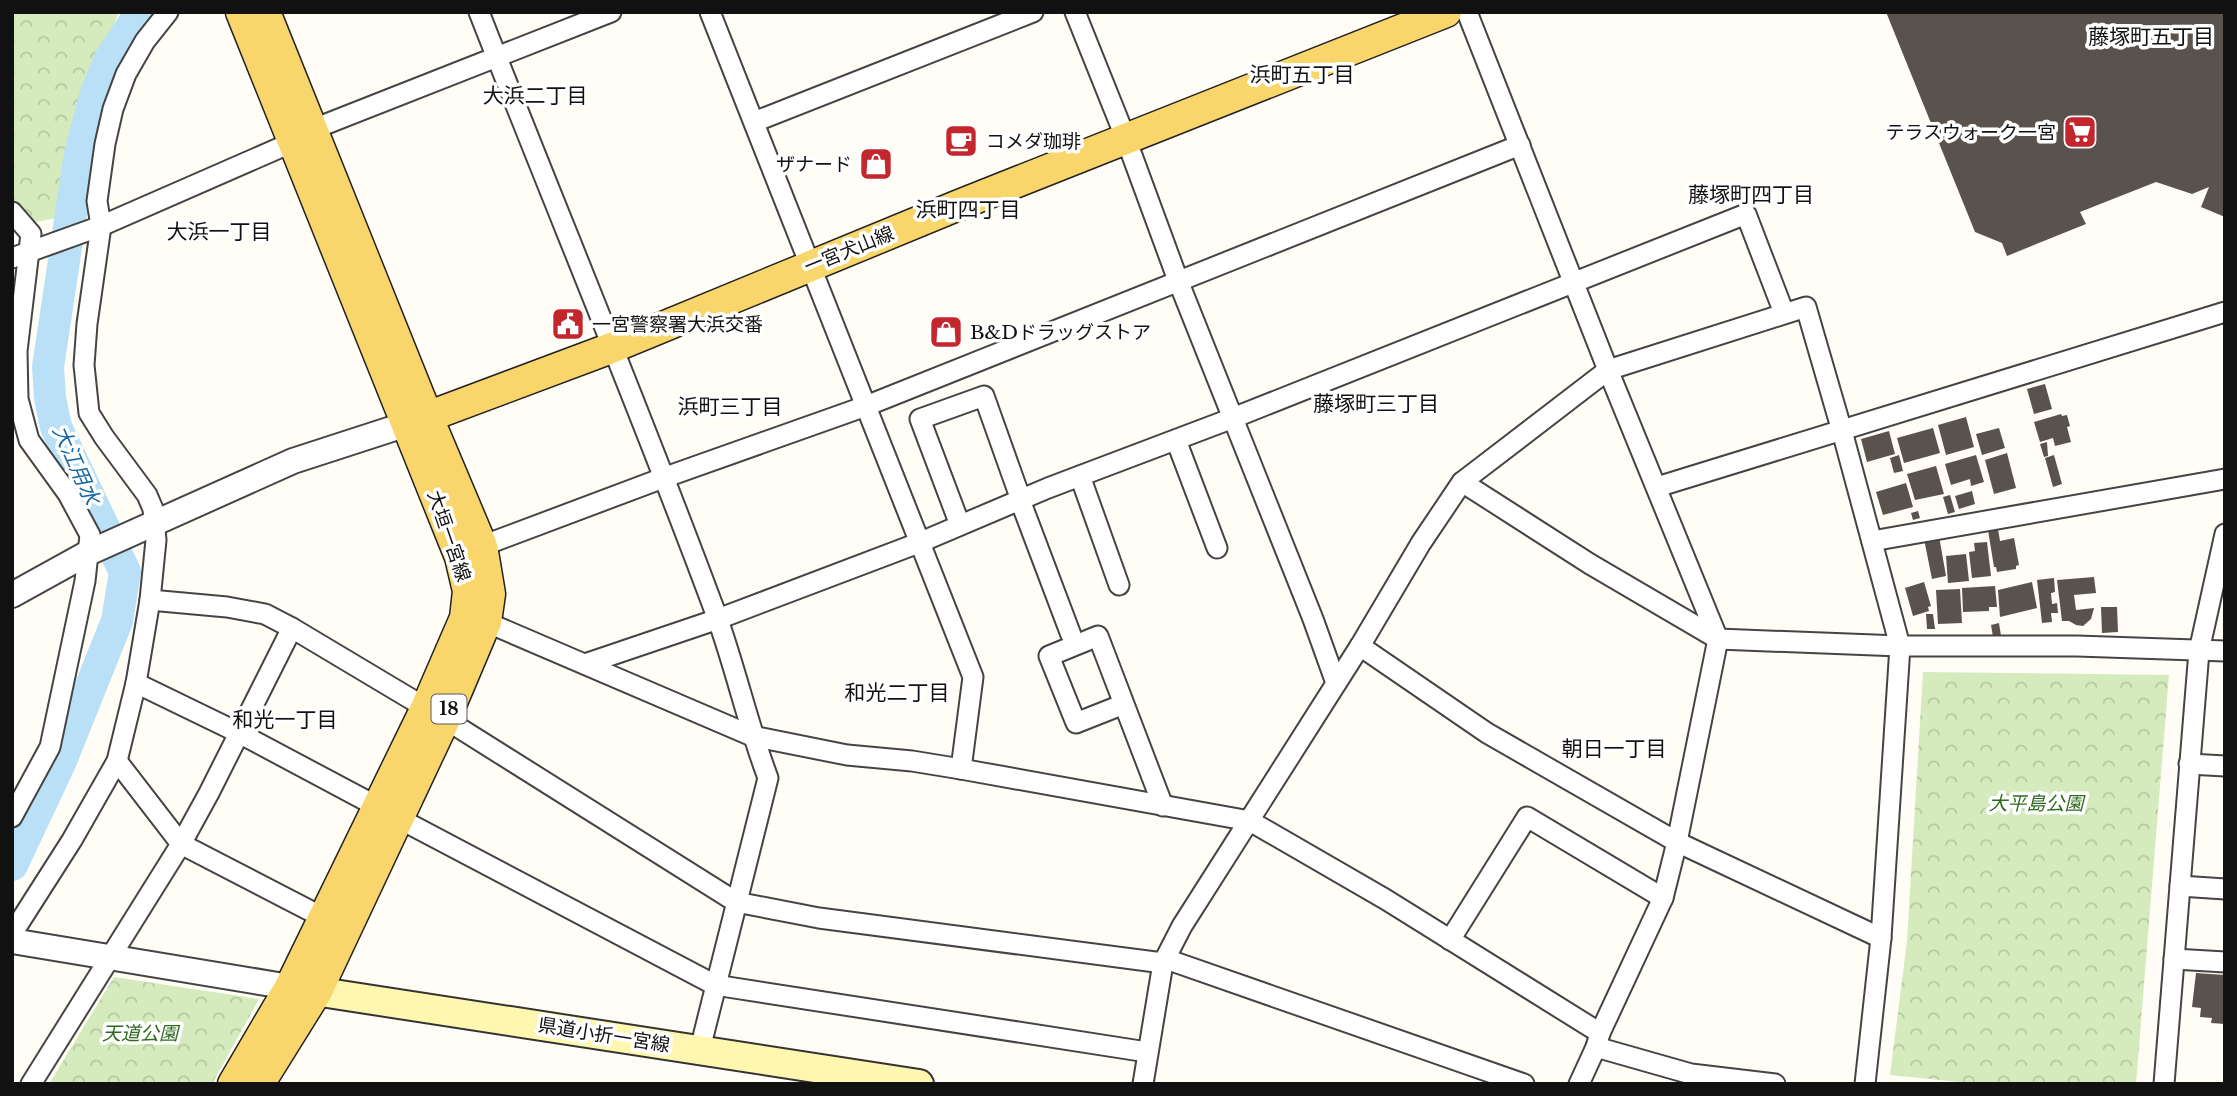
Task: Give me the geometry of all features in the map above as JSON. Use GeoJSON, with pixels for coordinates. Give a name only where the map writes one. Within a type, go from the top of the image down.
{"type":"FeatureCollection","features":[{"type":"Feature","properties":{"kind":"main road","name":"大垣一宮線"},"geometry":{"type":"LineString","coordinates":[[241,12],[302,136],[417,421],[460,556],[467,591],[465,618],[435,714]]}},
{"type":"Feature","properties":{"kind":"main road","name":"大垣一宮線"},"geometry":{"type":"LineString","coordinates":[[265,12],[302,136]]}},
{"type":"Feature","properties":{"kind":"main road","name":"一宮犬山線"},"geometry":{"type":"LineString","coordinates":[[417,421],[614,347],[811,265],[1446,12]]}},
{"type":"Feature","properties":{"kind":"main road","name":"大垣一宮線"},"geometry":{"type":"LineString","coordinates":[[259,1084],[435,714],[486,622],[490,594],[482,546],[417,421]]}},
{"type":"Feature","properties":{"kind":"main road","name":"大垣一宮線"},"geometry":{"type":"LineString","coordinates":[[233,1084],[303,989],[324,918],[388,812]]}},
{"type":"Feature","properties":{"kind":"main road","name":"県道小折一宮線"},"geometry":{"type":"LineString","coordinates":[[303,989],[919,1084]]}},
{"type":"Feature","properties":{"kind":"street"},"geometry":{"type":"LineString","coordinates":[[12,934],[72,840],[117,761],[136,683],[150,600],[156,540],[149,527],[153,509],[147,495],[89,413],[84,365],[101,226],[97,201],[113,109],[126,74],[145,41],[168,12]]}},
{"type":"Feature","properties":{"kind":"street"},"geometry":{"type":"LineString","coordinates":[[479,12],[614,347],[718,619],[752,736],[768,778],[700,1049]]}},
{"type":"Feature","properties":{"kind":"street"},"geometry":{"type":"LineString","coordinates":[[29,251],[101,226],[302,136],[611,12]]}},
{"type":"Feature","properties":{"kind":"street"},"geometry":{"type":"LineString","coordinates":[[710,12],[973,677],[961,769]]}},
{"type":"Feature","properties":{"kind":"street"},"geometry":{"type":"LineString","coordinates":[[754,122],[1032,12]]}},
{"type":"Feature","properties":{"kind":"street"},"geometry":{"type":"LineString","coordinates":[[1075,12],[1336,683]]}},
{"type":"Feature","properties":{"kind":"street"},"geometry":{"type":"LineString","coordinates":[[1467,12],[1608,370],[1718,639],[1663,898],[1579,1084]]}},
{"type":"Feature","properties":{"kind":"street"},"geometry":{"type":"LineString","coordinates":[[482,546],[866,406],[1520,145]]}},
{"type":"Feature","properties":{"kind":"street"},"geometry":{"type":"LineString","coordinates":[[12,212],[31,234],[17,351],[20,435],[29,440],[68,494],[97,549],[86,581],[50,747],[12,817]]}},
{"type":"Feature","properties":{"kind":"street"},"geometry":{"type":"LineString","coordinates":[[585,664],[718,619],[921,542],[1746,214],[1784,313]]}},
{"type":"Feature","properties":{"kind":"street"},"geometry":{"type":"LineString","coordinates":[[1143,1084],[1164,961],[1182,926],[1360,646],[1421,543],[1462,482],[1608,370],[1806,307],[1900,646],[1881,937],[1865,1084]]}},
{"type":"Feature","properties":{"kind":"street"},"geometry":{"type":"LineString","coordinates":[[1657,487],[2225,312]]}},
{"type":"Feature","properties":{"kind":"street"},"geometry":{"type":"LineString","coordinates":[[960,525],[920,419],[984,396],[1070,635]]}},
{"type":"Feature","properties":{"kind":"street"},"geometry":{"type":"LineString","coordinates":[[12,595],[97,549],[293,461],[417,421]]}},
{"type":"Feature","properties":{"kind":"street"},"geometry":{"type":"LineString","coordinates":[[1176,439],[1217,548]]}},
{"type":"Feature","properties":{"kind":"street"},"geometry":{"type":"LineString","coordinates":[[1080,477],[1119,585]]}},
{"type":"Feature","properties":{"kind":"street"},"geometry":{"type":"LineString","coordinates":[[1872,541],[2225,480]]}},
{"type":"Feature","properties":{"kind":"street"},"geometry":{"type":"LineString","coordinates":[[1462,482],[1590,564],[1718,639],[1900,646],[2077,646],[2225,651]]}},
{"type":"Feature","properties":{"kind":"street"},"geometry":{"type":"LineString","coordinates":[[2164,1084],[2199,651],[2225,534]]}},
{"type":"Feature","properties":{"kind":"street"},"geometry":{"type":"LineString","coordinates":[[150,600],[227,607],[265,614],[435,714],[736,902],[819,918],[1164,961],[1524,1084]]}},
{"type":"Feature","properties":{"kind":"street"},"geometry":{"type":"LineString","coordinates":[[486,622],[752,736],[847,755],[961,769],[1250,821],[1450,940],[1598,1040],[1691,1074],[1775,1084]]}},
{"type":"Feature","properties":{"kind":"street"},"geometry":{"type":"LineString","coordinates":[[31,1084],[181,844],[292,628]]}},
{"type":"Feature","properties":{"kind":"street"},"geometry":{"type":"LineString","coordinates":[[1124,704],[1076,723],[1049,656],[1098,636],[1124,704],[1163,806]]}},
{"type":"Feature","properties":{"kind":"street"},"geometry":{"type":"LineString","coordinates":[[1360,646],[1487,733],[1677,842],[1881,937]]}},
{"type":"Feature","properties":{"kind":"street"},"geometry":{"type":"LineString","coordinates":[[136,683],[239,733],[715,985],[1147,1052]]}},
{"type":"Feature","properties":{"kind":"street"},"geometry":{"type":"LineString","coordinates":[[117,761],[181,844],[324,918]]}},
{"type":"Feature","properties":{"kind":"street"},"geometry":{"type":"LineString","coordinates":[[2189,764],[2225,766]]}},
{"type":"Feature","properties":{"kind":"street"},"geometry":{"type":"LineString","coordinates":[[1450,940],[1527,817],[1663,898]]}},
{"type":"Feature","properties":{"kind":"street"},"geometry":{"type":"LineString","coordinates":[[2180,886],[2225,889]]}},
{"type":"Feature","properties":{"kind":"street"},"geometry":{"type":"LineString","coordinates":[[12,941],[303,989]]}},
{"type":"Feature","properties":{"kind":"street"},"geometry":{"type":"LineString","coordinates":[[2174,959],[2225,962]]}},
{"type":"Feature","properties":{"kind":"green space"},"geometry":{"type":"Polygon","coordinates":[[[12,12],[119,12],[71,128],[60,217],[32,223],[12,200],[12,12]]]}},
{"type":"Feature","properties":{"kind":"green space","name":"大平島公園"},"geometry":{"type":"Polygon","coordinates":[[[1923,672],[2169,675],[2136,1084],[1980,1084],[1890,1075],[1907,941],[1923,672]]]}},
{"type":"Feature","properties":{"kind":"green space","name":"天道公園"},"geometry":{"type":"Polygon","coordinates":[[[114,977],[259,999],[212,1084],[49,1084],[114,977]]]}},
{"type":"Feature","properties":{"kind":"building","name":"テラスウォーク一宮"},"geometry":{"type":"Polygon","coordinates":[[[1886,12],[2225,12],[2225,217],[2201,207],[2209,187],[2192,194],[2156,182],[2080,212],[2086,224],[2007,256],[2002,243],[1975,232],[1886,12]]]}},
{"type":"Feature","properties":{"kind":"building"},"geometry":{"type":"Polygon","coordinates":[[[2045,384],[2052,409],[2034,414],[2027,389],[2045,384]]]}},
{"type":"Feature","properties":{"kind":"building"},"geometry":{"type":"Polygon","coordinates":[[[2061,414],[2067,415],[2071,442],[2055,446],[2053,438],[2040,442],[2034,422],[2061,414]]]}},
{"type":"Feature","properties":{"kind":"building"},"geometry":{"type":"Polygon","coordinates":[[[1966,417],[1974,447],[1946,455],[1938,425],[1966,417]]]}},
{"type":"Feature","properties":{"kind":"building"},"geometry":{"type":"Polygon","coordinates":[[[1933,428],[1940,453],[1904,463],[1897,438],[1933,428]]]}},
{"type":"Feature","properties":{"kind":"building"},"geometry":{"type":"Polygon","coordinates":[[[1999,428],[2005,448],[1982,455],[1976,434],[1999,428]]]}},
{"type":"Feature","properties":{"kind":"building"},"geometry":{"type":"Polygon","coordinates":[[[1889,431],[1895,454],[1867,462],[1861,439],[1889,431]]]}},
{"type":"Feature","properties":{"kind":"building"},"geometry":{"type":"Polygon","coordinates":[[[2047,442],[2048,456],[2044,457],[2040,444],[2047,442]]]}},
{"type":"Feature","properties":{"kind":"building"},"geometry":{"type":"Polygon","coordinates":[[[2007,453],[2016,488],[1994,494],[1985,460],[2007,453]]]}},
{"type":"Feature","properties":{"kind":"building"},"geometry":{"type":"Polygon","coordinates":[[[1899,455],[1903,471],[1894,473],[1890,458],[1899,455]]]}},
{"type":"Feature","properties":{"kind":"building"},"geometry":{"type":"Polygon","coordinates":[[[1976,455],[1984,482],[1971,486],[1970,479],[1951,485],[1945,464],[1976,455]]]}},
{"type":"Feature","properties":{"kind":"building"},"geometry":{"type":"Polygon","coordinates":[[[2054,455],[2062,484],[2053,487],[2045,458],[2054,455]]]}},
{"type":"Feature","properties":{"kind":"building"},"geometry":{"type":"Polygon","coordinates":[[[1936,466],[1944,494],[1915,500],[1907,474],[1936,466]]]}},
{"type":"Feature","properties":{"kind":"building"},"geometry":{"type":"Polygon","coordinates":[[[1906,483],[1913,507],[1883,515],[1876,492],[1906,483]]]}},
{"type":"Feature","properties":{"kind":"building"},"geometry":{"type":"Polygon","coordinates":[[[1972,491],[1975,504],[1959,509],[1955,496],[1972,491]]]}},
{"type":"Feature","properties":{"kind":"building"},"geometry":{"type":"Polygon","coordinates":[[[1950,495],[1955,512],[1948,514],[1943,497],[1950,495]]]}},
{"type":"Feature","properties":{"kind":"building"},"geometry":{"type":"Polygon","coordinates":[[[1918,511],[1920,518],[1913,520],[1911,513],[1918,511]]]}},
{"type":"Feature","properties":{"kind":"building"},"geometry":{"type":"Polygon","coordinates":[[[1998,529],[2000,541],[2014,538],[2019,565],[2016,569],[1997,572],[1994,567],[1988,530],[1998,529]]]}},
{"type":"Feature","properties":{"kind":"building"},"geometry":{"type":"Polygon","coordinates":[[[1939,536],[1946,576],[1932,579],[1924,539],[1939,536]]]}},
{"type":"Feature","properties":{"kind":"building"},"geometry":{"type":"Polygon","coordinates":[[[1987,542],[1991,576],[1972,578],[1969,552],[1975,551],[1974,543],[1987,542]]]}},
{"type":"Feature","properties":{"kind":"building"},"geometry":{"type":"Polygon","coordinates":[[[1966,554],[1969,581],[1948,583],[1946,556],[1966,554]]]}},
{"type":"Feature","properties":{"kind":"building"},"geometry":{"type":"Polygon","coordinates":[[[2094,577],[2096,593],[2074,595],[2076,610],[2094,608],[2091,619],[2083,626],[2062,621],[2057,580],[2094,577]]]}},
{"type":"Feature","properties":{"kind":"building"},"geometry":{"type":"Polygon","coordinates":[[[2054,578],[2052,604],[2057,603],[2058,613],[2051,613],[2052,622],[2042,623],[2037,580],[2054,578]]]}},
{"type":"Feature","properties":{"kind":"building"},"geometry":{"type":"Polygon","coordinates":[[[1924,582],[1931,606],[1928,607],[1929,611],[1913,616],[1905,588],[1924,582]]]}},
{"type":"Feature","properties":{"kind":"building"},"geometry":{"type":"Polygon","coordinates":[[[2032,582],[2037,608],[2000,617],[1998,590],[2032,582]]]}},
{"type":"Feature","properties":{"kind":"building"},"geometry":{"type":"Polygon","coordinates":[[[1995,586],[1997,607],[1989,607],[1989,611],[1963,612],[1962,588],[1995,586]]]}},
{"type":"Feature","properties":{"kind":"building"},"geometry":{"type":"Polygon","coordinates":[[[1960,589],[1962,623],[1938,624],[1936,590],[1960,589]]]}},
{"type":"Feature","properties":{"kind":"building"},"geometry":{"type":"Polygon","coordinates":[[[2101,607],[2117,607],[2118,632],[2102,633],[2101,607]]]}},
{"type":"Feature","properties":{"kind":"building"},"geometry":{"type":"Polygon","coordinates":[[[1926,614],[1933,614],[1935,629],[1927,629],[1926,614]]]}},
{"type":"Feature","properties":{"kind":"building"},"geometry":{"type":"Polygon","coordinates":[[[1999,623],[2001,636],[1993,637],[1991,625],[1999,623]]]}},
{"type":"Feature","properties":{"kind":"building"},"geometry":{"type":"Polygon","coordinates":[[[2196,973],[2225,975],[2225,1024],[2211,1023],[2212,1018],[2200,1017],[2201,1008],[2192,1007],[2196,973]]]}},
{"type":"Feature","properties":{"kind":"waterway","name":"大江用水"},"geometry":{"type":"LineString","coordinates":[[12,865],[60,763],[117,621],[125,572],[56,427],[50,398],[48,367],[80,154],[95,96],[110,59],[141,12]]}},
{"type":"Feature","properties":{"kind":"place","name":"テラスウォーク一宮"},"geometry":{"type":"Point","coordinates":[2080,132]}},
{"type":"Feature","properties":{"kind":"place","name":"コメダ珈琲"},"geometry":{"type":"Point","coordinates":[961,141]}},
{"type":"Feature","properties":{"kind":"place","name":"ザナード"},"geometry":{"type":"Point","coordinates":[876,164]}},
{"type":"Feature","properties":{"kind":"place","name":"一宮警察署大浜交番"},"geometry":{"type":"Point","coordinates":[568,324]}},
{"type":"Feature","properties":{"kind":"place","name":"B&Dドラッグストア"},"geometry":{"type":"Point","coordinates":[946,332]}},
{"type":"Feature","properties":{"kind":"district","name":"藤塚町五丁目"},"geometry":{"type":"Point","coordinates":[2151,37]}},
{"type":"Feature","properties":{"kind":"district","name":"浜町五丁目"},"geometry":{"type":"Point","coordinates":[1302,75]}},
{"type":"Feature","properties":{"kind":"district","name":"大浜二丁目"},"geometry":{"type":"Point","coordinates":[535,96]}},
{"type":"Feature","properties":{"kind":"district","name":"藤塚町四丁目"},"geometry":{"type":"Point","coordinates":[1751,195]}},
{"type":"Feature","properties":{"kind":"district","name":"浜町四丁目"},"geometry":{"type":"Point","coordinates":[968,210]}},
{"type":"Feature","properties":{"kind":"district","name":"大浜一丁目"},"geometry":{"type":"Point","coordinates":[219,232]}},
{"type":"Feature","properties":{"kind":"district","name":"藤塚町三丁目"},"geometry":{"type":"Point","coordinates":[1376,404]}},
{"type":"Feature","properties":{"kind":"district","name":"浜町三丁目"},"geometry":{"type":"Point","coordinates":[730,407]}},
{"type":"Feature","properties":{"kind":"district","name":"和光二丁目"},"geometry":{"type":"Point","coordinates":[897,693]}},
{"type":"Feature","properties":{"kind":"district","name":"和光一丁目"},"geometry":{"type":"Point","coordinates":[285,720]}},
{"type":"Feature","properties":{"kind":"district","name":"朝日一丁目"},"geometry":{"type":"Point","coordinates":[1614,749]}}]}
